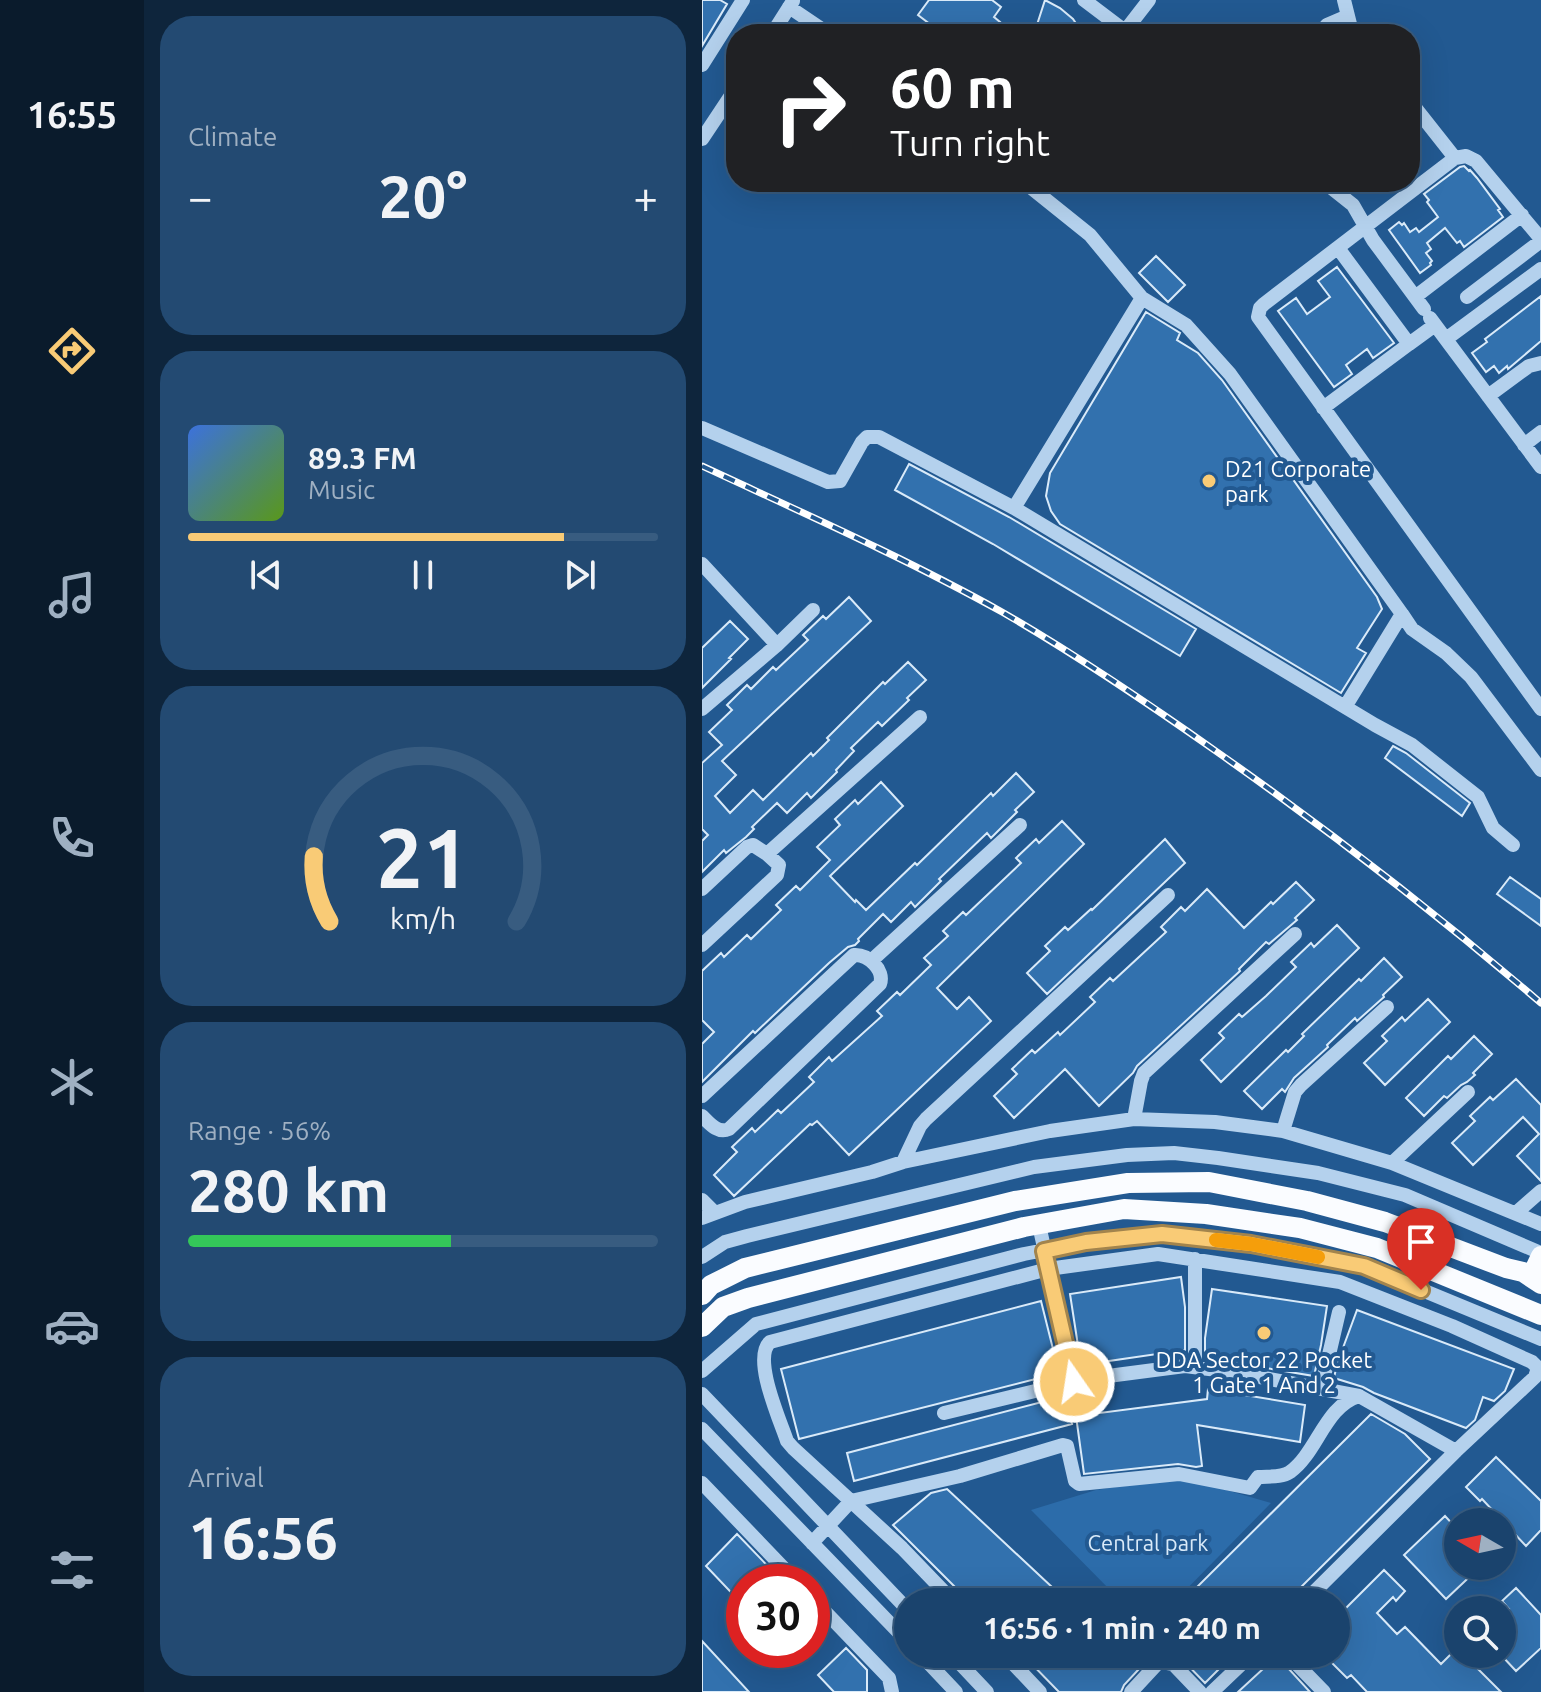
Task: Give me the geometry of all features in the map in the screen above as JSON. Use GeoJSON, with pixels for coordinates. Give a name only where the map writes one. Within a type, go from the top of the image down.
{"type":"FeatureCollection","features":[{"type":"Feature","properties":{"kind":"main road"},"geometry":{"type":"LineString","coordinates":[[702,1295],[711,1285],[745,1268],[1015,1201],[1128,1183],[1209,1182],[1307,1201],[1385,1222],[1523,1272],[1536,1281],[1541,1255]]}},
{"type":"Feature","properties":{"kind":"main road"},"geometry":{"type":"LineString","coordinates":[[702,1327],[723,1307],[748,1298],[1039,1225],[1124,1209],[1206,1214],[1300,1228],[1377,1248],[1541,1315]]}},
{"type":"Feature","properties":{"kind":"street"},"geometry":{"type":"LineString","coordinates":[[728,24],[743,0]]}},
{"type":"Feature","properties":{"kind":"street"},"geometry":{"type":"LineString","coordinates":[[1084,0],[1116,24]]}},
{"type":"Feature","properties":{"kind":"street"},"geometry":{"type":"LineString","coordinates":[[1132,24],[1149,0]]}},
{"type":"Feature","properties":{"kind":"street"},"geometry":{"type":"LineString","coordinates":[[1344,0],[1352,24]]}},
{"type":"Feature","properties":{"kind":"street"},"geometry":{"type":"LineString","coordinates":[[779,24],[792,4],[817,24]]}},
{"type":"Feature","properties":{"kind":"street"},"geometry":{"type":"LineString","coordinates":[[1329,24],[1348,16]]}},
{"type":"Feature","properties":{"kind":"street"},"geometry":{"type":"LineString","coordinates":[[702,65],[726,27]]}},
{"type":"Feature","properties":{"kind":"street"},"geometry":{"type":"LineString","coordinates":[[702,139],[726,103]]}},
{"type":"Feature","properties":{"kind":"street"},"geometry":{"type":"LineString","coordinates":[[1420,114],[1455,158]]}},
{"type":"Feature","properties":{"kind":"street"},"geometry":{"type":"LineString","coordinates":[[1420,185],[1455,158],[1466,156],[1476,161],[1541,240],[1467,297]]}},
{"type":"Feature","properties":{"kind":"street"},"geometry":{"type":"LineString","coordinates":[[1036,192],[1090,235],[1142,298],[1186,325],[1230,374],[1412,629],[1446,653],[1471,677],[1541,770]]}},
{"type":"Feature","properties":{"kind":"street"},"geometry":{"type":"LineString","coordinates":[[1337,192],[1353,205],[1365,227],[1541,467]]}},
{"type":"Feature","properties":{"kind":"street"},"geometry":{"type":"LineString","coordinates":[[1411,192],[1264,304],[1259,312],[1260,321],[1541,709]]}},
{"type":"Feature","properties":{"kind":"street"},"geometry":{"type":"LineString","coordinates":[[1323,408],[1409,344],[1426,312],[1522,215]]}},
{"type":"Feature","properties":{"kind":"street"},"geometry":{"type":"LineString","coordinates":[[1338,248],[1409,344]]}},
{"type":"Feature","properties":{"kind":"street"},"geometry":{"type":"LineString","coordinates":[[1446,339],[1541,269]]}},
{"type":"Feature","properties":{"kind":"street"},"geometry":{"type":"LineString","coordinates":[[1014,508],[1142,298]]}},
{"type":"Feature","properties":{"kind":"street"},"geometry":{"type":"LineString","coordinates":[[1488,396],[1529,366],[1541,363]]}},
{"type":"Feature","properties":{"kind":"street"},"geometry":{"type":"LineString","coordinates":[[702,428],[828,482],[840,481],[867,437],[879,437],[1014,508],[1412,745],[1478,797],[1493,828],[1513,845]]}},
{"type":"Feature","properties":{"kind":"street"},"geometry":{"type":"LineString","coordinates":[[1524,445],[1541,432]]}},
{"type":"Feature","properties":{"kind":"street"},"geometry":{"type":"LineString","coordinates":[[702,564],[777,645]]}},
{"type":"Feature","properties":{"kind":"street"},"geometry":{"type":"LineString","coordinates":[[702,709],[813,610]]}},
{"type":"Feature","properties":{"kind":"street"},"geometry":{"type":"LineString","coordinates":[[1345,707],[1402,614]]}},
{"type":"Feature","properties":{"kind":"street"},"geometry":{"type":"LineString","coordinates":[[767,854],[920,717]]}},
{"type":"Feature","properties":{"kind":"street"},"geometry":{"type":"LineString","coordinates":[[871,961],[1020,825]]}},
{"type":"Feature","properties":{"kind":"street"},"geometry":{"type":"LineString","coordinates":[[702,889],[747,847],[753,845],[779,865],[777,875],[702,945]]}},
{"type":"Feature","properties":{"kind":"street"},"geometry":{"type":"LineString","coordinates":[[903,1162],[926,1119],[1168,895]]}},
{"type":"Feature","properties":{"kind":"street"},"geometry":{"type":"LineString","coordinates":[[1134,1119],[1144,1073],[1295,934]]}},
{"type":"Feature","properties":{"kind":"street"},"geometry":{"type":"LineString","coordinates":[[702,1096],[854,955],[859,954],[871,961],[880,973],[880,984],[729,1129],[718,1130],[704,1123]]}},
{"type":"Feature","properties":{"kind":"street"},"geometry":{"type":"LineString","coordinates":[[1283,1131],[1295,1092],[1387,1007]]}},
{"type":"Feature","properties":{"kind":"street"},"geometry":{"type":"LineString","coordinates":[[1392,1163],[1468,1092]]}},
{"type":"Feature","properties":{"kind":"street"},"geometry":{"type":"LineString","coordinates":[[702,1200],[708,1215],[745,1202],[903,1162],[1050,1131],[1134,1119],[1215,1122],[1283,1131],[1392,1163],[1541,1224]]}},
{"type":"Feature","properties":{"kind":"street"},"geometry":{"type":"LineString","coordinates":[[702,1257],[725,1242],[747,1236],[1034,1167],[1127,1155],[1174,1153],[1318,1173],[1405,1195],[1541,1255]]}},
{"type":"Feature","properties":{"kind":"street"},"geometry":{"type":"LineString","coordinates":[[1517,1212],[1541,1191]]}},
{"type":"Feature","properties":{"kind":"street"},"geometry":{"type":"LineString","coordinates":[[1039,1225],[1074,1382]]}},
{"type":"Feature","properties":{"kind":"street"},"geometry":{"type":"LineString","coordinates":[[702,1371],[756,1324],[1044,1251],[1086,1242],[1162,1234],[1251,1244],[1364,1266],[1541,1339]]}},
{"type":"Feature","properties":{"kind":"street"},"geometry":{"type":"LineString","coordinates":[[941,1588],[787,1441],[767,1383],[766,1346],[770,1342],[1048,1269],[1158,1254],[1340,1282],[1538,1360],[1535,1377],[1318,1588]]}},
{"type":"Feature","properties":{"kind":"street"},"geometry":{"type":"LineString","coordinates":[[1195,1259],[1195,1367]]}},
{"type":"Feature","properties":{"kind":"street"},"geometry":{"type":"LineString","coordinates":[[1321,1389],[1339,1312]]}},
{"type":"Feature","properties":{"kind":"street"},"geometry":{"type":"LineString","coordinates":[[944,1413],[1074,1382],[1185,1366],[1359,1396],[1456,1451]]}},
{"type":"Feature","properties":{"kind":"street"},"geometry":{"type":"LineString","coordinates":[[702,1394],[894,1595]]}},
{"type":"Feature","properties":{"kind":"street"},"geometry":{"type":"LineString","coordinates":[[812,1543],[851,1501],[960,1476],[1063,1445],[1067,1446],[1075,1481],[1079,1484],[1179,1474],[1250,1488],[1258,1477],[1281,1476],[1289,1472],[1338,1408],[1350,1398],[1359,1396]]}},
{"type":"Feature","properties":{"kind":"street"},"geometry":{"type":"LineString","coordinates":[[702,1429],[894,1628]]}},
{"type":"Feature","properties":{"kind":"street"},"geometry":{"type":"LineString","coordinates":[[702,1483],[780,1564]]}},
{"type":"Feature","properties":{"kind":"street"},"geometry":{"type":"LineString","coordinates":[[830,1617],[889,1678],[892,1692]]}},
{"type":"Feature","properties":{"kind":"street"},"geometry":{"type":"LineString","coordinates":[[1131,1692],[1162,1662],[1173,1664],[1200,1692]]}},
{"type":"Feature","properties":{"kind":"street"},"geometry":{"type":"LineString","coordinates":[[933,1668],[956,1692]]}},
{"type":"Feature","properties":{"kind":"street"},"geometry":{"type":"LineString","coordinates":[[963,1668],[981,1690]]}},
{"type":"Feature","properties":{"kind":"street"},"geometry":{"type":"LineString","coordinates":[[1017,1668],[1040,1692]]}},
{"type":"Feature","properties":{"kind":"street"},"geometry":{"type":"LineString","coordinates":[[1212,1692],[1237,1668]]}},
{"type":"Feature","properties":{"kind":"street"},"geometry":{"type":"LineString","coordinates":[[1301,1668],[1324,1692]]}},
{"type":"Feature","properties":{"kind":"green space","name":"Central park"},"geometry":{"type":"Polygon","coordinates":[[[1181,1477],[1271,1503],[1188,1588],[1108,1588],[1031,1510],[1096,1490],[1181,1477]]]}},
{"type":"Feature","properties":{"kind":"building"},"geometry":{"type":"Polygon","coordinates":[[[702,0],[720,0],[727,4],[702,46],[702,0]]]}},
{"type":"Feature","properties":{"kind":"building"},"geometry":{"type":"Polygon","coordinates":[[[929,0],[992,0],[1001,7],[994,17],[998,24],[930,24],[918,15],[929,0]]]}},
{"type":"Feature","properties":{"kind":"building"},"geometry":{"type":"Polygon","coordinates":[[[1045,0],[1060,8],[1076,24],[1037,24],[1045,0]]]}},
{"type":"Feature","properties":{"kind":"building"},"geometry":{"type":"Polygon","coordinates":[[[1464,166],[1477,178],[1503,217],[1464,247],[1445,228],[1427,243],[1431,249],[1426,253],[1432,261],[1420,273],[1389,230],[1399,222],[1404,223],[1410,232],[1416,228],[1419,232],[1438,217],[1424,194],[1464,166]]]}},
{"type":"Feature","properties":{"kind":"building"},"geometry":{"type":"Polygon","coordinates":[[[1156,256],[1185,285],[1168,302],[1139,273],[1156,256]]]}},
{"type":"Feature","properties":{"kind":"building"},"geometry":{"type":"Polygon","coordinates":[[[1337,267],[1394,343],[1373,358],[1367,349],[1346,365],[1352,374],[1334,387],[1278,311],[1296,298],[1307,314],[1330,297],[1318,281],[1337,267]]]}},
{"type":"Feature","properties":{"kind":"building"},"geometry":{"type":"Polygon","coordinates":[[[1541,296],[1541,341],[1508,369],[1507,366],[1499,373],[1494,366],[1486,372],[1472,353],[1487,342],[1485,339],[1541,296]]]}},
{"type":"Feature","properties":{"kind":"building"},"geometry":{"type":"Polygon","coordinates":[[[1146,312],[1180,333],[1177,340],[1198,353],[1222,380],[1377,597],[1382,609],[1357,648],[1366,653],[1341,693],[1060,524],[1051,511],[1046,496],[1050,473],[1146,312]]]}},
{"type":"Feature","properties":{"kind":"building"},"geometry":{"type":"Polygon","coordinates":[[[909,464],[1009,517],[1196,629],[1180,656],[993,544],[895,490],[909,464]]]}},
{"type":"Feature","properties":{"kind":"building"},"geometry":{"type":"Polygon","coordinates":[[[849,597],[871,621],[722,761],[736,775],[715,796],[730,813],[753,790],[763,800],[811,753],[813,756],[883,682],[885,684],[908,662],[926,680],[882,726],[878,722],[851,748],[854,751],[811,798],[807,793],[787,813],[777,803],[746,837],[726,853],[724,850],[702,872],[702,841],[708,835],[702,829],[702,763],[722,745],[709,732],[732,710],[727,705],[747,685],[751,689],[773,667],[776,670],[808,640],[803,635],[849,597]]]}},
{"type":"Feature","properties":{"kind":"building"},"geometry":{"type":"Polygon","coordinates":[[[730,621],[748,639],[702,688],[702,648],[730,621]]]}},
{"type":"Feature","properties":{"kind":"building"},"geometry":{"type":"Polygon","coordinates":[[[1393,746],[1470,803],[1462,816],[1385,758],[1393,746]]]}},
{"type":"Feature","properties":{"kind":"building"},"geometry":{"type":"Polygon","coordinates":[[[1016,773],[1034,792],[991,838],[987,833],[915,907],[911,902],[891,922],[883,914],[855,945],[829,963],[755,1033],[753,1031],[702,1082],[702,1044],[714,1032],[702,1020],[702,971],[721,953],[724,957],[747,935],[751,939],[781,910],[776,905],[796,886],[800,890],[830,860],[817,847],[840,825],[835,819],[855,800],[858,804],[881,782],[903,806],[830,876],[866,910],[1016,773]]]}},
{"type":"Feature","properties":{"kind":"building"},"geometry":{"type":"Polygon","coordinates":[[[1062,821],[1084,844],[937,988],[957,1009],[969,997],[991,1021],[849,1155],[817,1121],[810,1124],[734,1196],[714,1175],[737,1152],[732,1147],[752,1128],[755,1132],[778,1110],[781,1113],[814,1082],[809,1077],[829,1057],[832,1061],[882,1016],[877,1011],[897,992],[900,995],[931,965],[924,958],[948,936],[943,931],[963,912],[966,915],[1021,863],[1016,858],[1036,839],[1039,843],[1062,821]]]}},
{"type":"Feature","properties":{"kind":"building"},"geometry":{"type":"Polygon","coordinates":[[[1165,839],[1185,863],[1047,994],[1027,973],[1050,951],[1045,946],[1065,927],[1068,930],[1092,910],[1165,839]]]}},
{"type":"Feature","properties":{"kind":"building"},"geometry":{"type":"Polygon","coordinates":[[[1510,877],[1541,899],[1541,926],[1497,894],[1510,877]]]}},
{"type":"Feature","properties":{"kind":"building"},"geometry":{"type":"Polygon","coordinates":[[[1296,882],[1314,900],[1295,918],[1297,920],[1269,944],[1266,942],[1240,971],[1137,1066],[1099,1106],[1065,1069],[1014,1118],[994,1096],[1017,1074],[1012,1069],[1032,1050],[1035,1053],[1058,1032],[1060,1035],[1095,1002],[1090,997],[1110,978],[1113,981],[1166,932],[1161,927],[1181,907],[1185,911],[1207,889],[1244,928],[1296,882]]]}},
{"type":"Feature","properties":{"kind":"building"},"geometry":{"type":"Polygon","coordinates":[[[1337,925],[1359,948],[1221,1082],[1201,1060],[1224,1038],[1219,1033],[1239,1014],[1242,1017],[1266,996],[1296,967],[1291,962],[1311,943],[1314,947],[1337,925]]]}},
{"type":"Feature","properties":{"kind":"building"},"geometry":{"type":"Polygon","coordinates":[[[1384,958],[1402,977],[1384,997],[1357,1021],[1355,1018],[1327,1045],[1294,1078],[1285,1092],[1282,1089],[1262,1109],[1244,1091],[1384,958]]]}},
{"type":"Feature","properties":{"kind":"building"},"geometry":{"type":"Polygon","coordinates":[[[1428,999],[1450,1022],[1385,1085],[1364,1063],[1387,1041],[1382,1036],[1402,1017],[1405,1021],[1428,999]]]}},
{"type":"Feature","properties":{"kind":"building"},"geometry":{"type":"Polygon","coordinates":[[[1474,1036],[1492,1054],[1473,1073],[1475,1075],[1447,1098],[1444,1096],[1424,1116],[1406,1098],[1448,1056],[1451,1059],[1474,1036]]]}},
{"type":"Feature","properties":{"kind":"building"},"geometry":{"type":"Polygon","coordinates":[[[1516,1079],[1541,1105],[1541,1181],[1517,1156],[1539,1134],[1523,1117],[1473,1165],[1452,1143],[1475,1121],[1470,1116],[1516,1079]]]}},
{"type":"Feature","properties":{"kind":"building"},"geometry":{"type":"Polygon","coordinates":[[[1181,1277],[1185,1350],[1081,1365],[1070,1294],[1181,1277]]]}},
{"type":"Feature","properties":{"kind":"building","name":"DDA Sector 22 Pocket 1 Gate 1 And 2"},"geometry":{"type":"Polygon","coordinates":[[[1212,1289],[1327,1306],[1314,1376],[1205,1358],[1212,1289]]]}},
{"type":"Feature","properties":{"kind":"building"},"geometry":{"type":"Polygon","coordinates":[[[1041,1301],[1059,1373],[799,1439],[781,1369],[1041,1301]]]}},
{"type":"Feature","properties":{"kind":"building"},"geometry":{"type":"Polygon","coordinates":[[[1357,1310],[1514,1369],[1505,1391],[1494,1401],[1483,1397],[1475,1420],[1466,1428],[1334,1378],[1357,1310]]]}},
{"type":"Feature","properties":{"kind":"building"},"geometry":{"type":"Polygon","coordinates":[[[1208,1389],[1305,1405],[1300,1442],[1197,1425],[1202,1466],[1178,1464],[1084,1474],[1076,1416],[1207,1399],[1208,1389]]]}},
{"type":"Feature","properties":{"kind":"building"},"geometry":{"type":"Polygon","coordinates":[[[1065,1396],[1072,1424],[854,1481],[847,1453],[1065,1396]]]}},
{"type":"Feature","properties":{"kind":"building"},"geometry":{"type":"Polygon","coordinates":[[[1371,1414],[1405,1434],[1430,1459],[1300,1588],[1196,1588],[1371,1414]]]}},
{"type":"Feature","properties":{"kind":"building"},"geometry":{"type":"Polygon","coordinates":[[[1496,1457],[1541,1501],[1541,1530],[1526,1546],[1516,1535],[1516,1508],[1490,1508],[1466,1487],[1496,1457]]]}},
{"type":"Feature","properties":{"kind":"building"},"geometry":{"type":"Polygon","coordinates":[[[947,1489],[1053,1588],[956,1588],[893,1525],[931,1493],[947,1489]]]}},
{"type":"Feature","properties":{"kind":"building"},"geometry":{"type":"Polygon","coordinates":[[[1444,1517],[1444,1580],[1466,1580],[1449,1596],[1444,1597],[1404,1555],[1444,1517]]]}},
{"type":"Feature","properties":{"kind":"building"},"geometry":{"type":"Polygon","coordinates":[[[737,1534],[766,1564],[726,1564],[726,1587],[706,1566],[737,1534]]]}},
{"type":"Feature","properties":{"kind":"building"},"geometry":{"type":"Polygon","coordinates":[[[1384,1570],[1405,1591],[1396,1601],[1393,1597],[1377,1613],[1397,1634],[1405,1627],[1441,1664],[1444,1661],[1444,1668],[1477,1668],[1501,1692],[1367,1692],[1351,1675],[1347,1678],[1337,1668],[1350,1668],[1350,1604],[1384,1570]]]}},
{"type":"Feature","properties":{"kind":"building"},"geometry":{"type":"Polygon","coordinates":[[[1516,1588],[1541,1615],[1541,1648],[1516,1671],[1513,1668],[1516,1668],[1516,1596],[1507,1596],[1516,1588]]]}},
{"type":"Feature","properties":{"kind":"building"},"geometry":{"type":"Polygon","coordinates":[[[702,1641],[749,1692],[702,1692],[702,1641]]]}},
{"type":"Feature","properties":{"kind":"building"},"geometry":{"type":"Polygon","coordinates":[[[846,1648],[867,1670],[867,1692],[834,1692],[818,1675],[830,1668],[830,1663],[846,1648]]]}},
{"type":"Feature","properties":{"kind":"building"},"geometry":{"type":"Polygon","coordinates":[[[1036,1668],[1139,1669],[1121,1692],[1059,1692],[1036,1668]]]}},
{"type":"Feature","properties":{"kind":"building"},"geometry":{"type":"Polygon","coordinates":[[[1191,1668],[1220,1668],[1205,1683],[1191,1668]]]}},
{"type":"Feature","properties":{"kind":"building"},"geometry":{"type":"Polygon","coordinates":[[[1264,1668],[1288,1668],[1310,1692],[1238,1692],[1264,1668]]]}},
{"type":"Feature","properties":{"kind":"railway"},"geometry":{"type":"LineString","coordinates":[[702,466],[854,536],[1002,612],[1140,698],[1343,844],[1541,1003]]}},
{"type":"Feature","properties":{"kind":"slow traffic"},"geometry":{"type":"LineString","coordinates":[[1216,1240],[1318,1257]]}},
{"type":"Feature","properties":{"kind":"place","name":"D21 Corporate park"},"geometry":{"type":"Point","coordinates":[1209,481]}},
{"type":"Feature","properties":{"kind":"place","name":"DDA Sector 22 Pocket 1 Gate 1 And 2"},"geometry":{"type":"Point","coordinates":[1264,1333]}},
{"type":"Feature","properties":{"kind":"route"},"geometry":{"type":"LineString","coordinates":[[1074,1382],[1044,1251],[1086,1242],[1162,1234],[1251,1244],[1364,1266],[1421,1290]]}}]}
